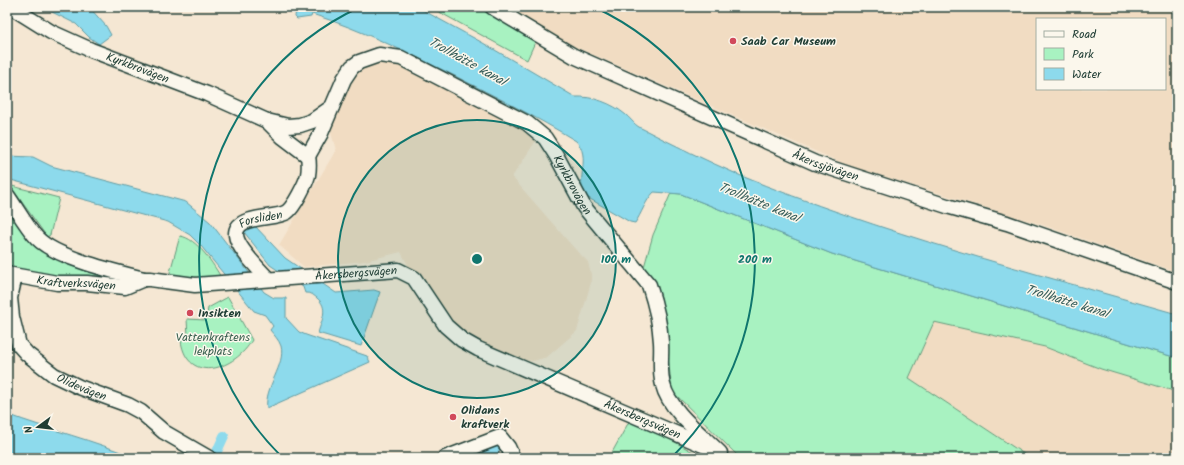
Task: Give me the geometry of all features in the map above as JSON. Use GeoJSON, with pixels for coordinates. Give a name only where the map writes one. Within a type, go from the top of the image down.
{"type":"FeatureCollection","features":[{"type":"Feature","properties":{"kind":"street","name":"Kyrkbrovägen"},"geometry":{"type":"LineString","coordinates":[[11,7],[51,32],[91,50],[207,94],[267,121],[288,126],[300,125],[312,121],[332,108]]}},
{"type":"Feature","properties":{"kind":"street","name":"Åkerssjövägen"},"geometry":{"type":"LineString","coordinates":[[492,7],[574,56],[815,163],[1007,223],[1177,282]]}},
{"type":"Feature","properties":{"kind":"street","name":"Kyrkbrovägen"},"geometry":{"type":"LineString","coordinates":[[267,121],[283,137],[308,156],[321,133],[344,79],[352,67],[368,58],[379,55],[401,58],[526,123],[545,138],[556,155],[584,207],[649,285],[654,299],[660,328],[663,386],[670,401],[681,414],[723,455]]}},
{"type":"Feature","properties":{"kind":"street","name":"Forsliden"},"geometry":{"type":"LineString","coordinates":[[264,279],[240,246],[236,236],[237,228],[239,224],[247,220],[276,216],[286,213],[292,208],[308,176],[308,156]]}},
{"type":"Feature","properties":{"kind":"street","name":"Åkersbergsvägen"},"geometry":{"type":"LineString","coordinates":[[7,195],[37,238],[48,247],[92,265],[144,279],[150,278],[195,286],[224,282],[398,270],[414,278],[446,326],[462,340],[478,349],[723,455]]}},
{"type":"Feature","properties":{"kind":"street","name":"Kraftverksvägen"},"geometry":{"type":"LineString","coordinates":[[11,275],[57,283],[87,283],[125,287],[144,279]]}},
{"type":"Feature","properties":{"kind":"street","name":"Olidevägen"},"geometry":{"type":"LineString","coordinates":[[11,275],[10,298],[12,317],[19,345],[27,354],[54,374],[79,387],[128,405],[164,432],[207,457]]}},
{"type":"Feature","properties":{"kind":"street"},"geometry":{"type":"LineString","coordinates":[[445,458],[495,437],[500,437],[512,447]]}},
{"type":"Feature","properties":{"kind":"shaded area"},"geometry":{"type":"Polygon","coordinates":[[[508,7],[1177,7],[1177,272],[1043,225],[847,165],[562,41],[508,7]]]}},
{"type":"Feature","properties":{"kind":"shaded area"},"geometry":{"type":"Polygon","coordinates":[[[389,58],[516,122],[537,139],[512,177],[588,262],[592,279],[577,331],[547,357],[533,361],[515,359],[463,332],[446,315],[410,269],[401,252],[365,261],[304,267],[279,245],[336,150],[328,123],[358,67],[389,58]]]}},
{"type":"Feature","properties":{"kind":"shaded area"},"geometry":{"type":"Polygon","coordinates":[[[934,322],[1045,347],[1101,369],[1177,392],[1177,458],[1030,458],[909,378],[934,322]]]}},
{"type":"Feature","properties":{"kind":"green space"},"geometry":{"type":"Polygon","coordinates":[[[430,7],[479,7],[536,40],[527,60],[430,7]]]}},
{"type":"Feature","properties":{"kind":"green space"},"geometry":{"type":"Polygon","coordinates":[[[11,187],[59,198],[50,235],[47,237],[11,187]]]}},
{"type":"Feature","properties":{"kind":"green space"},"geometry":{"type":"Polygon","coordinates":[[[671,193],[681,194],[832,254],[1177,358],[1177,392],[1101,369],[1045,347],[934,322],[909,378],[1030,458],[740,458],[672,391],[661,298],[644,267],[653,235],[671,193]]]}},
{"type":"Feature","properties":{"kind":"green space"},"geometry":{"type":"Polygon","coordinates":[[[7,211],[32,241],[56,259],[122,280],[49,278],[7,267],[7,211]]]}},
{"type":"Feature","properties":{"kind":"green space"},"geometry":{"type":"Polygon","coordinates":[[[180,236],[193,242],[199,247],[210,260],[222,279],[206,280],[171,276],[170,272],[180,236]]]}},
{"type":"Feature","properties":{"kind":"green space","name":"Vattenkraftens lekplats"},"geometry":{"type":"Polygon","coordinates":[[[228,297],[252,340],[245,350],[235,359],[224,365],[213,368],[202,368],[193,364],[185,355],[181,341],[188,336],[187,319],[206,320],[208,308],[228,297]]]}},
{"type":"Feature","properties":{"kind":"green space"},"geometry":{"type":"Polygon","coordinates":[[[631,418],[704,458],[609,458],[631,418]]]}},
{"type":"Feature","properties":{"kind":"water"},"geometry":{"type":"Polygon","coordinates":[[[42,7],[89,7],[106,26],[111,35],[99,44],[89,37],[76,24],[42,7]]]}},
{"type":"Feature","properties":{"kind":"water","name":"Trollhätte kanal"},"geometry":{"type":"Polygon","coordinates":[[[294,7],[417,7],[483,43],[575,97],[595,99],[615,107],[640,128],[739,175],[793,196],[901,233],[1011,267],[1177,314],[1177,358],[832,254],[681,194],[654,192],[648,199],[635,223],[630,222],[585,196],[582,189],[583,154],[581,147],[576,141],[531,115],[402,50],[331,20],[312,14],[311,17],[297,19],[295,17],[296,8],[294,7]]]}},
{"type":"Feature","properties":{"kind":"water"},"geometry":{"type":"Polygon","coordinates":[[[7,156],[33,157],[51,166],[186,202],[210,222],[264,292],[274,298],[286,298],[286,318],[299,332],[367,356],[370,362],[267,408],[267,400],[271,384],[278,368],[282,353],[280,344],[270,330],[273,326],[265,315],[254,311],[201,246],[190,235],[168,222],[7,179],[7,156]]]}},
{"type":"Feature","properties":{"kind":"water"},"geometry":{"type":"Polygon","coordinates":[[[249,226],[255,226],[285,258],[336,293],[374,290],[380,292],[361,346],[318,333],[324,314],[321,302],[313,295],[305,293],[303,287],[270,265],[244,232],[249,226]]]}},
{"type":"Feature","properties":{"kind":"water"},"geometry":{"type":"Polygon","coordinates":[[[7,414],[104,446],[135,458],[7,457],[7,414]]]}},
{"type":"Feature","properties":{"kind":"water"},"geometry":{"type":"Polygon","coordinates":[[[497,440],[497,446],[501,447],[498,453],[500,458],[461,458],[497,440]]]}},
{"type":"Feature","properties":{"kind":"waterway"},"geometry":{"type":"LineString","coordinates":[[214,458],[224,436]]}},
{"type":"Feature","properties":{"kind":"place","name":"Saab Car Museum"},"geometry":{"type":"Point","coordinates":[733,41]}},
{"type":"Feature","properties":{"kind":"place","name":"Insikten"},"geometry":{"type":"Point","coordinates":[190,313]}},
{"type":"Feature","properties":{"kind":"place","name":"Olidans kraftverk"},"geometry":{"type":"Point","coordinates":[453,417]}}]}
